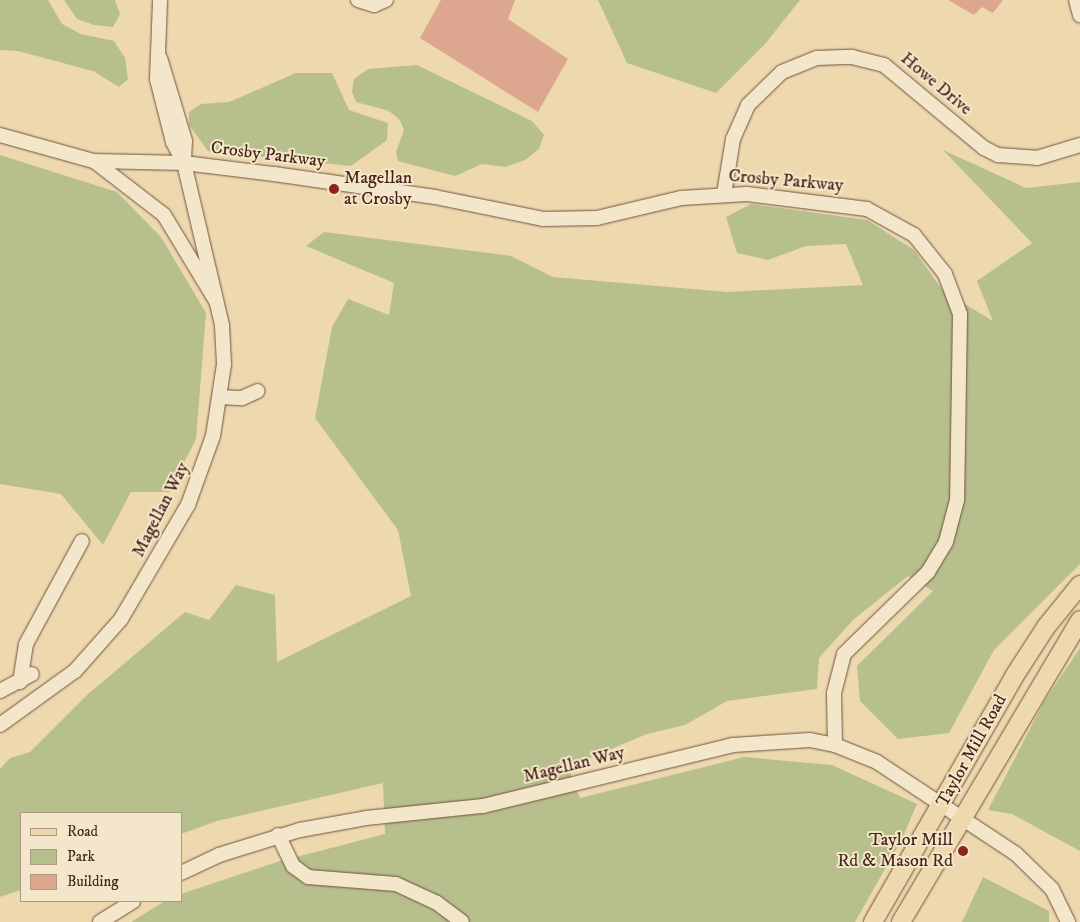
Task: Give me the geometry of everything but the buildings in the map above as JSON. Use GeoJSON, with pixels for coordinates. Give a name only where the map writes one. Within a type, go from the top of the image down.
{"type":"FeatureCollection","features":[{"type":"Feature","properties":{"kind":"main road","name":"Taylor Mill Road"},"geometry":{"type":"LineString","coordinates":[[873,922],[942,805],[1015,675],[1046,627],[1080,586]]}},
{"type":"Feature","properties":{"kind":"main road","name":"Taylor Mill Road"},"geometry":{"type":"LineString","coordinates":[[901,922],[1080,620]]}},
{"type":"Feature","properties":{"kind":"street","name":"Magellan Way"},"geometry":{"type":"LineString","coordinates":[[0,725],[76,671],[121,619],[196,489],[209,454],[220,396],[224,340],[220,308],[184,164],[185,141],[159,56],[160,0]]}},
{"type":"Feature","properties":{"kind":"street"},"geometry":{"type":"LineString","coordinates":[[358,0],[374,5],[386,0]]}},
{"type":"Feature","properties":{"kind":"street"},"geometry":{"type":"LineString","coordinates":[[1076,0],[1080,15]]}},
{"type":"Feature","properties":{"kind":"street","name":"Howe Drive"},"geometry":{"type":"LineString","coordinates":[[724,194],[733,139],[748,105],[782,72],[817,58],[852,57],[884,65],[984,148],[998,154],[1037,158],[1080,144]]}},
{"type":"Feature","properties":{"kind":"street","name":"Crosby Parkway"},"geometry":{"type":"LineString","coordinates":[[0,135],[94,161],[184,164],[371,187],[562,220],[597,218],[681,198],[724,194],[840,203],[881,215],[926,247],[954,291],[960,314],[960,421],[953,521],[946,542],[915,589],[863,632],[844,654],[834,693],[835,745]]}},
{"type":"Feature","properties":{"kind":"street"},"geometry":{"type":"LineString","coordinates":[[94,161],[164,215],[220,308]]}},
{"type":"Feature","properties":{"kind":"street"},"geometry":{"type":"LineString","coordinates":[[220,396],[242,398],[258,391]]}},
{"type":"Feature","properties":{"kind":"street"},"geometry":{"type":"LineString","coordinates":[[20,682],[26,644],[82,541]]}},
{"type":"Feature","properties":{"kind":"street"},"geometry":{"type":"LineString","coordinates":[[0,691],[32,674]]}},
{"type":"Feature","properties":{"kind":"street","name":"Magellan Way"},"geometry":{"type":"LineString","coordinates":[[182,873],[278,835],[337,822],[483,806],[733,745],[786,740],[835,745],[905,778],[961,820],[1016,854],[1043,876],[1059,900],[1068,922]]}},
{"type":"Feature","properties":{"kind":"street"},"geometry":{"type":"LineString","coordinates":[[278,835],[293,866],[308,878],[396,884],[437,903],[462,922]]}},
{"type":"Feature","properties":{"kind":"street"},"geometry":{"type":"LineString","coordinates":[[100,922],[131,902]]}},
{"type":"Feature","properties":{"kind":"green space"},"geometry":{"type":"Polygon","coordinates":[[[0,0],[48,0],[62,24],[81,34],[114,41],[125,58],[128,79],[119,87],[93,71],[18,51],[0,50],[0,0]]]}},
{"type":"Feature","properties":{"kind":"green space"},"geometry":{"type":"Polygon","coordinates":[[[64,0],[115,0],[120,14],[113,27],[94,25],[77,19],[64,0]]]}},
{"type":"Feature","properties":{"kind":"green space"},"geometry":{"type":"Polygon","coordinates":[[[598,0],[800,0],[765,44],[716,93],[627,63],[598,0]]]}},
{"type":"Feature","properties":{"kind":"green space"},"geometry":{"type":"Polygon","coordinates":[[[417,65],[532,121],[544,135],[539,149],[525,160],[506,167],[482,164],[455,176],[398,161],[396,152],[404,130],[400,120],[389,111],[356,102],[352,92],[354,79],[368,69],[417,65]]]}},
{"type":"Feature","properties":{"kind":"green space"},"geometry":{"type":"Polygon","coordinates":[[[296,73],[332,73],[349,110],[388,123],[387,140],[351,166],[208,151],[189,125],[189,112],[201,104],[229,102],[296,73]]]}},
{"type":"Feature","properties":{"kind":"green space"},"geometry":{"type":"Polygon","coordinates":[[[943,150],[1026,188],[1080,182],[1080,564],[994,650],[949,733],[898,739],[860,701],[857,666],[933,591],[908,576],[853,620],[819,658],[817,689],[727,701],[685,725],[647,734],[568,767],[580,798],[744,757],[832,765],[917,804],[902,839],[855,922],[131,922],[163,902],[182,902],[182,894],[277,862],[385,834],[383,783],[217,821],[182,834],[182,812],[20,812],[20,890],[0,897],[0,769],[10,758],[30,752],[87,695],[185,612],[209,620],[236,585],[275,595],[277,662],[411,596],[398,530],[315,418],[332,327],[348,299],[389,315],[394,283],[306,246],[324,232],[511,256],[553,277],[727,292],[863,285],[846,244],[806,246],[768,260],[737,253],[726,217],[751,204],[867,220],[914,250],[943,291],[993,321],[977,281],[1032,243],[943,150]]]}},
{"type":"Feature","properties":{"kind":"green space"},"geometry":{"type":"Polygon","coordinates":[[[0,155],[117,192],[161,237],[206,313],[196,439],[169,492],[131,492],[103,545],[61,494],[0,484],[0,155]]]}},
{"type":"Feature","properties":{"kind":"green space"},"geometry":{"type":"Polygon","coordinates":[[[1080,648],[1080,851],[1012,814],[988,810],[1044,702],[1080,648]]]}},
{"type":"Feature","properties":{"kind":"green space"},"geometry":{"type":"Polygon","coordinates":[[[983,877],[1049,911],[1049,922],[962,922],[983,877]]]}},
{"type":"Feature","properties":{"kind":"place","name":"Magellan at Crosby"},"geometry":{"type":"Point","coordinates":[334,189]}},
{"type":"Feature","properties":{"kind":"place","name":"Taylor Mill Rd & Mason Rd"},"geometry":{"type":"Point","coordinates":[963,851]}}]}
